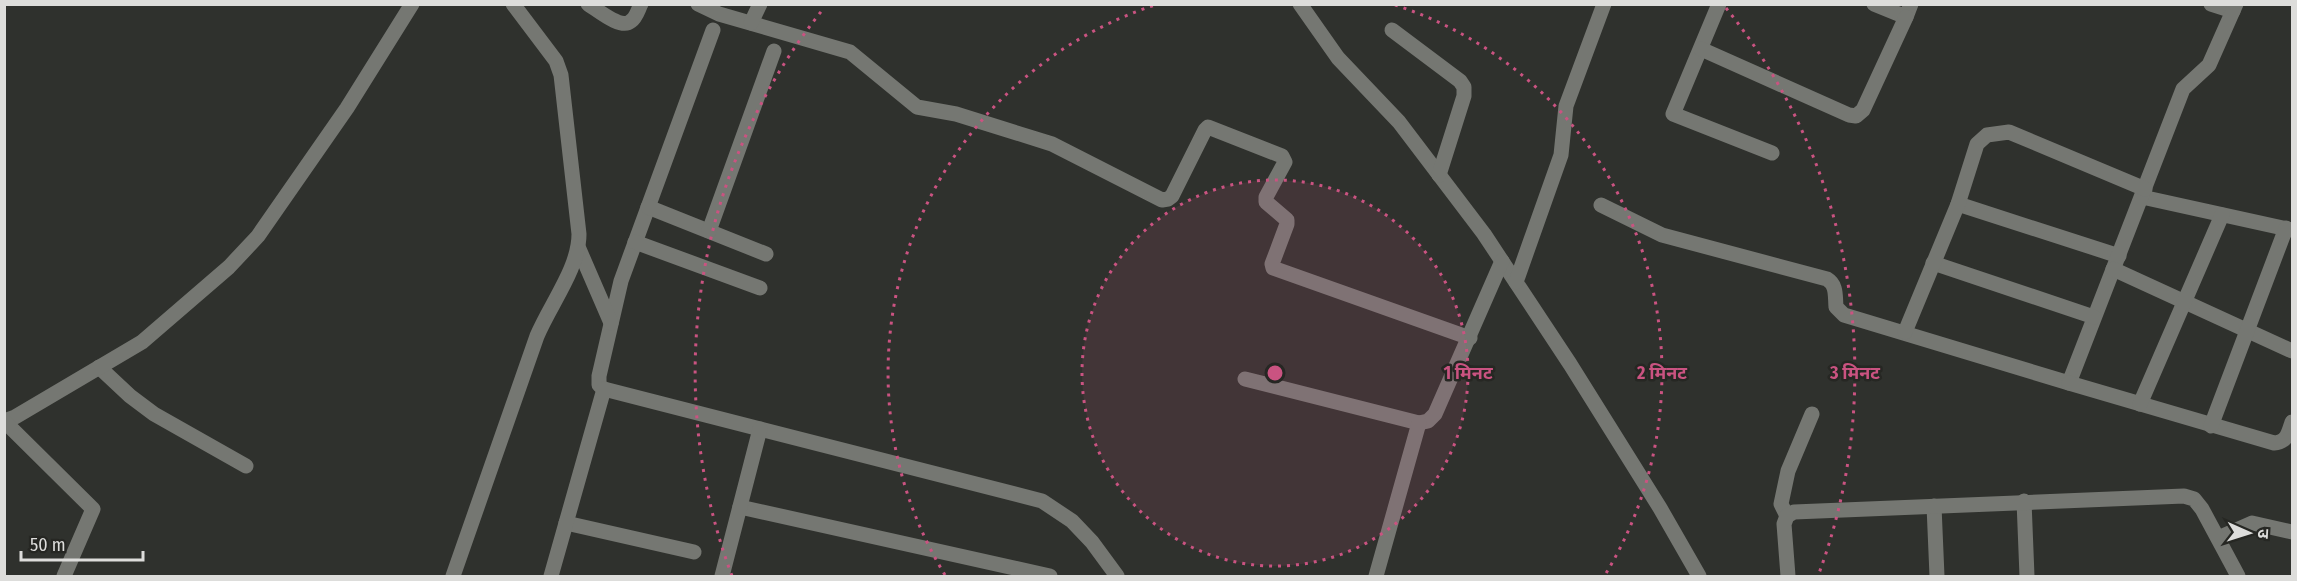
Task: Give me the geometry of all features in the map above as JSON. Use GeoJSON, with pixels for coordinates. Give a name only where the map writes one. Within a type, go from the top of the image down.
{"type":"FeatureCollection","features":[{"type":"Feature","properties":{"kind":"street"},"geometry":{"type":"LineString","coordinates":[[64,576],[93,508],[4,421],[15,417],[142,342],[229,267],[258,236],[347,108],[412,4]]}},
{"type":"Feature","properties":{"kind":"street"},"geometry":{"type":"LineString","coordinates":[[453,576],[537,336],[548,310],[575,262],[579,249],[561,75],[556,61],[513,4]]}},
{"type":"Feature","properties":{"kind":"street"},"geometry":{"type":"LineString","coordinates":[[588,4],[620,23],[627,23],[633,20],[641,4]]}},
{"type":"Feature","properties":{"kind":"street"},"geometry":{"type":"LineString","coordinates":[[698,4],[719,14],[845,49],[859,57],[917,107],[956,114],[1052,144],[1162,200],[1172,196],[1208,127],[1282,156],[1285,162],[1266,197],[1268,206],[1287,220],[1272,264],[1273,268],[1470,338]]}},
{"type":"Feature","properties":{"kind":"street"},"geometry":{"type":"LineString","coordinates":[[751,23],[760,4]]}},
{"type":"Feature","properties":{"kind":"street"},"geometry":{"type":"LineString","coordinates":[[1516,282],[1562,155],[1566,106],[1604,4]]}},
{"type":"Feature","properties":{"kind":"street"},"geometry":{"type":"LineString","coordinates":[[1719,4],[1673,114],[1772,153]]}},
{"type":"Feature","properties":{"kind":"street"},"geometry":{"type":"LineString","coordinates":[[1701,49],[1849,115],[1856,116],[1863,110],[1908,11],[1874,4]]}},
{"type":"Feature","properties":{"kind":"street"},"geometry":{"type":"LineString","coordinates":[[2069,382],[2183,89],[2209,65],[2235,8],[2211,4]]}},
{"type":"Feature","properties":{"kind":"street"},"geometry":{"type":"LineString","coordinates":[[1308,8],[1338,58],[1399,122],[1484,234],[1660,508],[1700,576]]}},
{"type":"Feature","properties":{"kind":"street"},"geometry":{"type":"LineString","coordinates":[[713,30],[621,281],[599,376],[599,385],[604,389],[1042,501],[1072,521],[1092,542],[1117,576]]}},
{"type":"Feature","properties":{"kind":"street"},"geometry":{"type":"LineString","coordinates":[[1392,30],[1460,81],[1464,87],[1464,96],[1439,175]]}},
{"type":"Feature","properties":{"kind":"street"},"geometry":{"type":"LineString","coordinates":[[709,231],[774,51]]}},
{"type":"Feature","properties":{"kind":"street"},"geometry":{"type":"LineString","coordinates":[[1905,332],[1958,204],[1977,144],[1987,135],[2009,132],[2143,193],[2289,229],[2246,332],[2211,426]]}},
{"type":"Feature","properties":{"kind":"street"},"geometry":{"type":"LineString","coordinates":[[1958,204],[2116,263],[2185,303],[2292,351]]}},
{"type":"Feature","properties":{"kind":"street"},"geometry":{"type":"LineString","coordinates":[[1601,205],[1662,235],[1827,279],[1833,282],[1836,307],[1839,312],[2211,426],[2274,443],[2286,438],[2292,422]]}},
{"type":"Feature","properties":{"kind":"street"},"geometry":{"type":"LineString","coordinates":[[648,207],[766,254]]}},
{"type":"Feature","properties":{"kind":"street"},"geometry":{"type":"LineString","coordinates":[[2140,404],[2222,214]]}},
{"type":"Feature","properties":{"kind":"street"},"geometry":{"type":"LineString","coordinates":[[635,242],[760,288]]}},
{"type":"Feature","properties":{"kind":"street"},"geometry":{"type":"LineString","coordinates":[[579,249],[611,324]]}},
{"type":"Feature","properties":{"kind":"street"},"geometry":{"type":"LineString","coordinates":[[1245,379],[1419,423],[1428,421],[1435,414],[1502,261]]}},
{"type":"Feature","properties":{"kind":"street"},"geometry":{"type":"LineString","coordinates":[[1934,263],[2094,317]]}},
{"type":"Feature","properties":{"kind":"street"},"geometry":{"type":"LineString","coordinates":[[99,367],[130,396],[154,414],[246,466]]}},
{"type":"Feature","properties":{"kind":"street"},"geometry":{"type":"LineString","coordinates":[[551,576],[604,389]]}},
{"type":"Feature","properties":{"kind":"street"},"geometry":{"type":"LineString","coordinates":[[1787,516],[1781,504],[1788,471],[1812,414]]}},
{"type":"Feature","properties":{"kind":"street"},"geometry":{"type":"LineString","coordinates":[[1376,576],[1419,423]]}},
{"type":"Feature","properties":{"kind":"street"},"geometry":{"type":"LineString","coordinates":[[722,576],[760,429]]}},
{"type":"Feature","properties":{"kind":"street"},"geometry":{"type":"LineString","coordinates":[[1788,576],[1784,524],[1787,516],[1794,512],[2184,496],[2194,499],[2202,509],[2238,576]]}},
{"type":"Feature","properties":{"kind":"street"},"geometry":{"type":"LineString","coordinates":[[2024,501],[2027,576]]}},
{"type":"Feature","properties":{"kind":"street"},"geometry":{"type":"LineString","coordinates":[[1934,506],[1937,576]]}},
{"type":"Feature","properties":{"kind":"street"},"geometry":{"type":"LineString","coordinates":[[740,507],[1050,576]]}},
{"type":"Feature","properties":{"kind":"street"},"geometry":{"type":"LineString","coordinates":[[566,523],[694,552]]}},
{"type":"Feature","properties":{"kind":"street"},"geometry":{"type":"LineString","coordinates":[[2218,538],[2252,523],[2292,532]]}}]}
